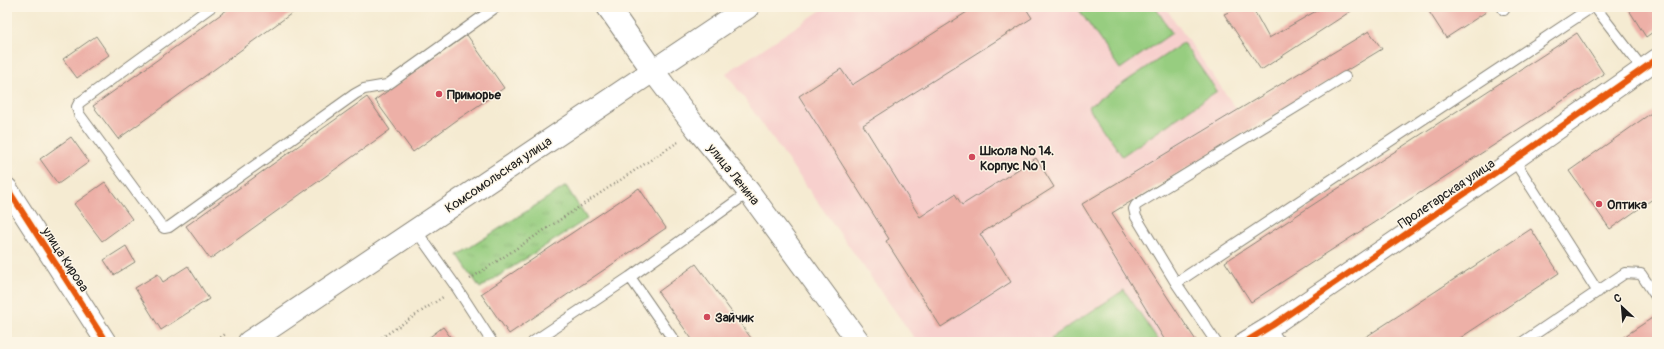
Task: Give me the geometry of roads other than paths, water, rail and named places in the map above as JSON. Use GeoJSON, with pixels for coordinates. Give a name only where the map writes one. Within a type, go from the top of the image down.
{"type":"FeatureCollection","features":[{"type":"Feature","properties":{"kind":"main road","name":"улица Ленина"},"geometry":{"type":"LineString","coordinates":[[608,7],[653,71],[697,129],[749,192],[859,342]]}},
{"type":"Feature","properties":{"kind":"main road","name":"Комсомольская улица"},"geometry":{"type":"LineString","coordinates":[[249,342],[415,229],[748,7]]}},
{"type":"Feature","properties":{"kind":"street","name":"Пролетарская улица"},"geometry":{"type":"LineString","coordinates":[[1245,342],[1274,331],[1650,64]]}},
{"type":"Feature","properties":{"kind":"street","name":"улица Кирова"},"geometry":{"type":"LineString","coordinates":[[7,188],[106,342]]}},
{"type":"Feature","properties":{"kind":"lane"},"geometry":{"type":"LineString","coordinates":[[211,7],[79,103],[77,107],[79,114],[164,228],[169,226],[355,94],[364,89],[387,85],[496,7]]}},
{"type":"Feature","properties":{"kind":"lane"},"geometry":{"type":"LineString","coordinates":[[1176,283],[1593,7],[1650,64]]}},
{"type":"Feature","properties":{"kind":"lane"},"geometry":{"type":"LineString","coordinates":[[1216,342],[1176,283],[1136,217],[1134,209],[1136,205],[1345,77]]}},
{"type":"Feature","properties":{"kind":"lane"},"geometry":{"type":"LineString","coordinates":[[1512,161],[1598,292]]}},
{"type":"Feature","properties":{"kind":"lane"},"geometry":{"type":"LineString","coordinates":[[533,342],[630,277],[749,192]]}},
{"type":"Feature","properties":{"kind":"lane"},"geometry":{"type":"LineString","coordinates":[[415,229],[457,288],[492,342]]}},
{"type":"Feature","properties":{"kind":"lane"},"geometry":{"type":"LineString","coordinates":[[1523,342],[1625,274],[1641,274],[1657,298]]}},
{"type":"Feature","properties":{"kind":"lane"},"geometry":{"type":"LineString","coordinates":[[630,277],[676,342]]}},
{"type":"Feature","properties":{"kind":"place","name":"Приморье"},"geometry":{"type":"Point","coordinates":[439,94]}},
{"type":"Feature","properties":{"kind":"place","name":"Школа № 14. Корпус № 1"},"geometry":{"type":"Point","coordinates":[972,157]}},
{"type":"Feature","properties":{"kind":"place","name":"Оптика"},"geometry":{"type":"Point","coordinates":[1599,204]}},
{"type":"Feature","properties":{"kind":"place","name":"Зайчик"},"geometry":{"type":"Point","coordinates":[707,317]}}]}
